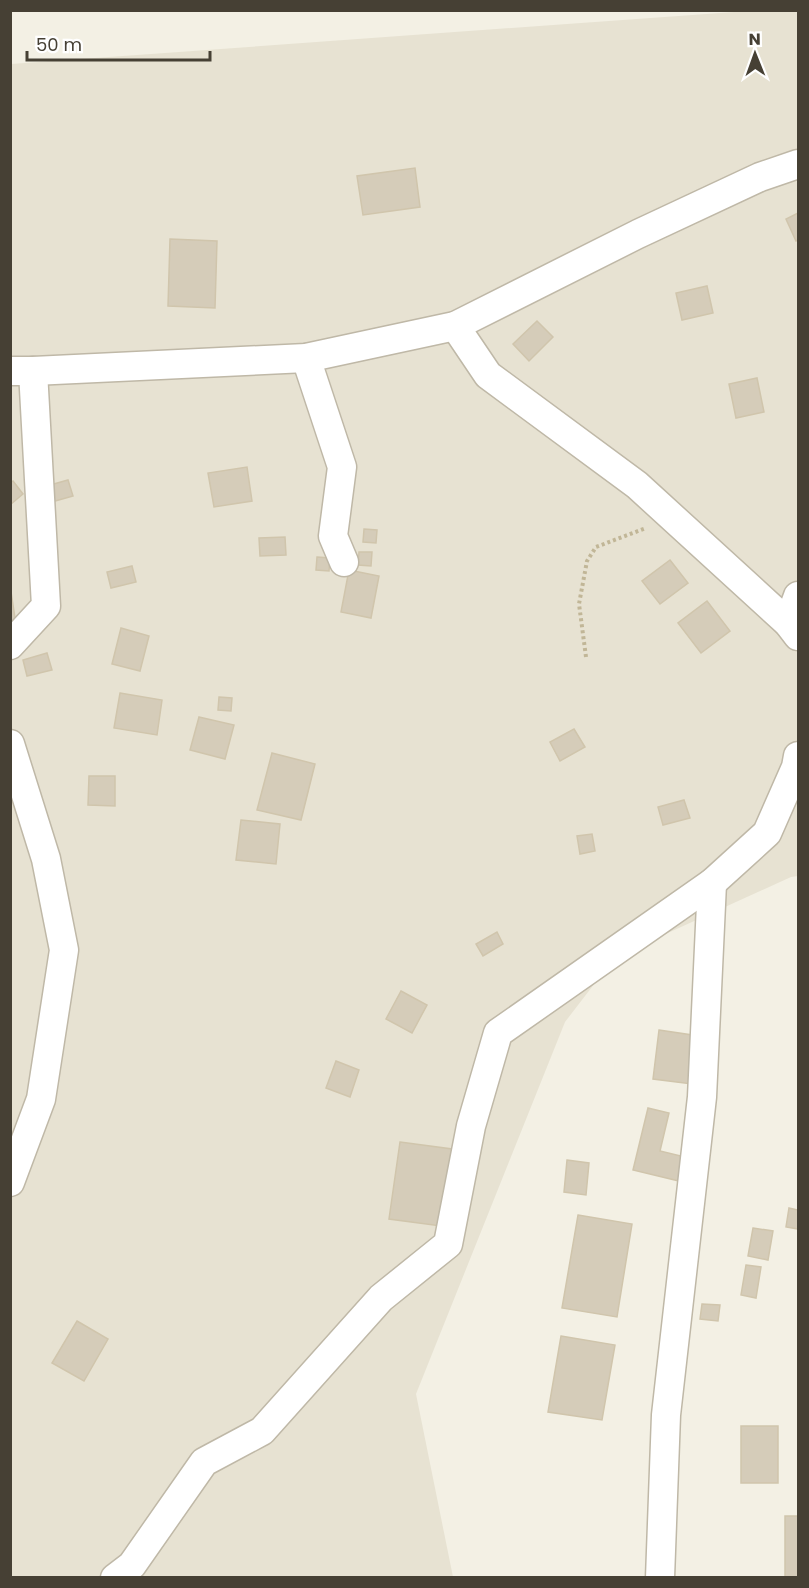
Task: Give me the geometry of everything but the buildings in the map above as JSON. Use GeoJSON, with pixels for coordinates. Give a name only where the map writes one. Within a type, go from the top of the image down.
{"type":"FeatureCollection","features":[{"type":"Feature","properties":{"kind":"street"},"geometry":{"type":"LineString","coordinates":[[10,645],[46,606],[22,371],[306,357],[455,326],[759,177],[798,164]]}},
{"type":"Feature","properties":{"kind":"street"},"geometry":{"type":"LineString","coordinates":[[455,326],[488,375],[637,485],[793,629]]}},
{"type":"Feature","properties":{"kind":"street"},"geometry":{"type":"LineString","coordinates":[[306,357],[342,467],[333,536],[344,562]]}},
{"type":"Feature","properties":{"kind":"street"},"geometry":{"type":"LineString","coordinates":[[793,629],[798,596]]}},
{"type":"Feature","properties":{"kind":"street"},"geometry":{"type":"LineString","coordinates":[[10,744],[46,859],[64,950],[41,1099],[10,1182]]}},
{"type":"Feature","properties":{"kind":"street"},"geometry":{"type":"LineString","coordinates":[[115,1578],[132,1565],[204,1462],[262,1431],[381,1298],[448,1244],[471,1126],[498,1033],[712,883],[767,833],[796,767],[798,756]]}},
{"type":"Feature","properties":{"kind":"street"},"geometry":{"type":"LineString","coordinates":[[660,1578],[666,1415],[702,1097],[712,883]]}},
{"type":"Feature","properties":{"kind":"path"},"geometry":{"type":"LineString","coordinates":[[586,657],[579,604],[587,561],[596,547],[653,526],[663,508]]}},
{"type":"Feature","properties":{"kind":"shaded area"},"geometry":{"type":"Polygon","coordinates":[[[748,11],[798,11],[798,876],[791,877],[615,957],[565,1022],[416,1394],[453,1577],[11,1578],[11,64],[748,11]]]}}]}
